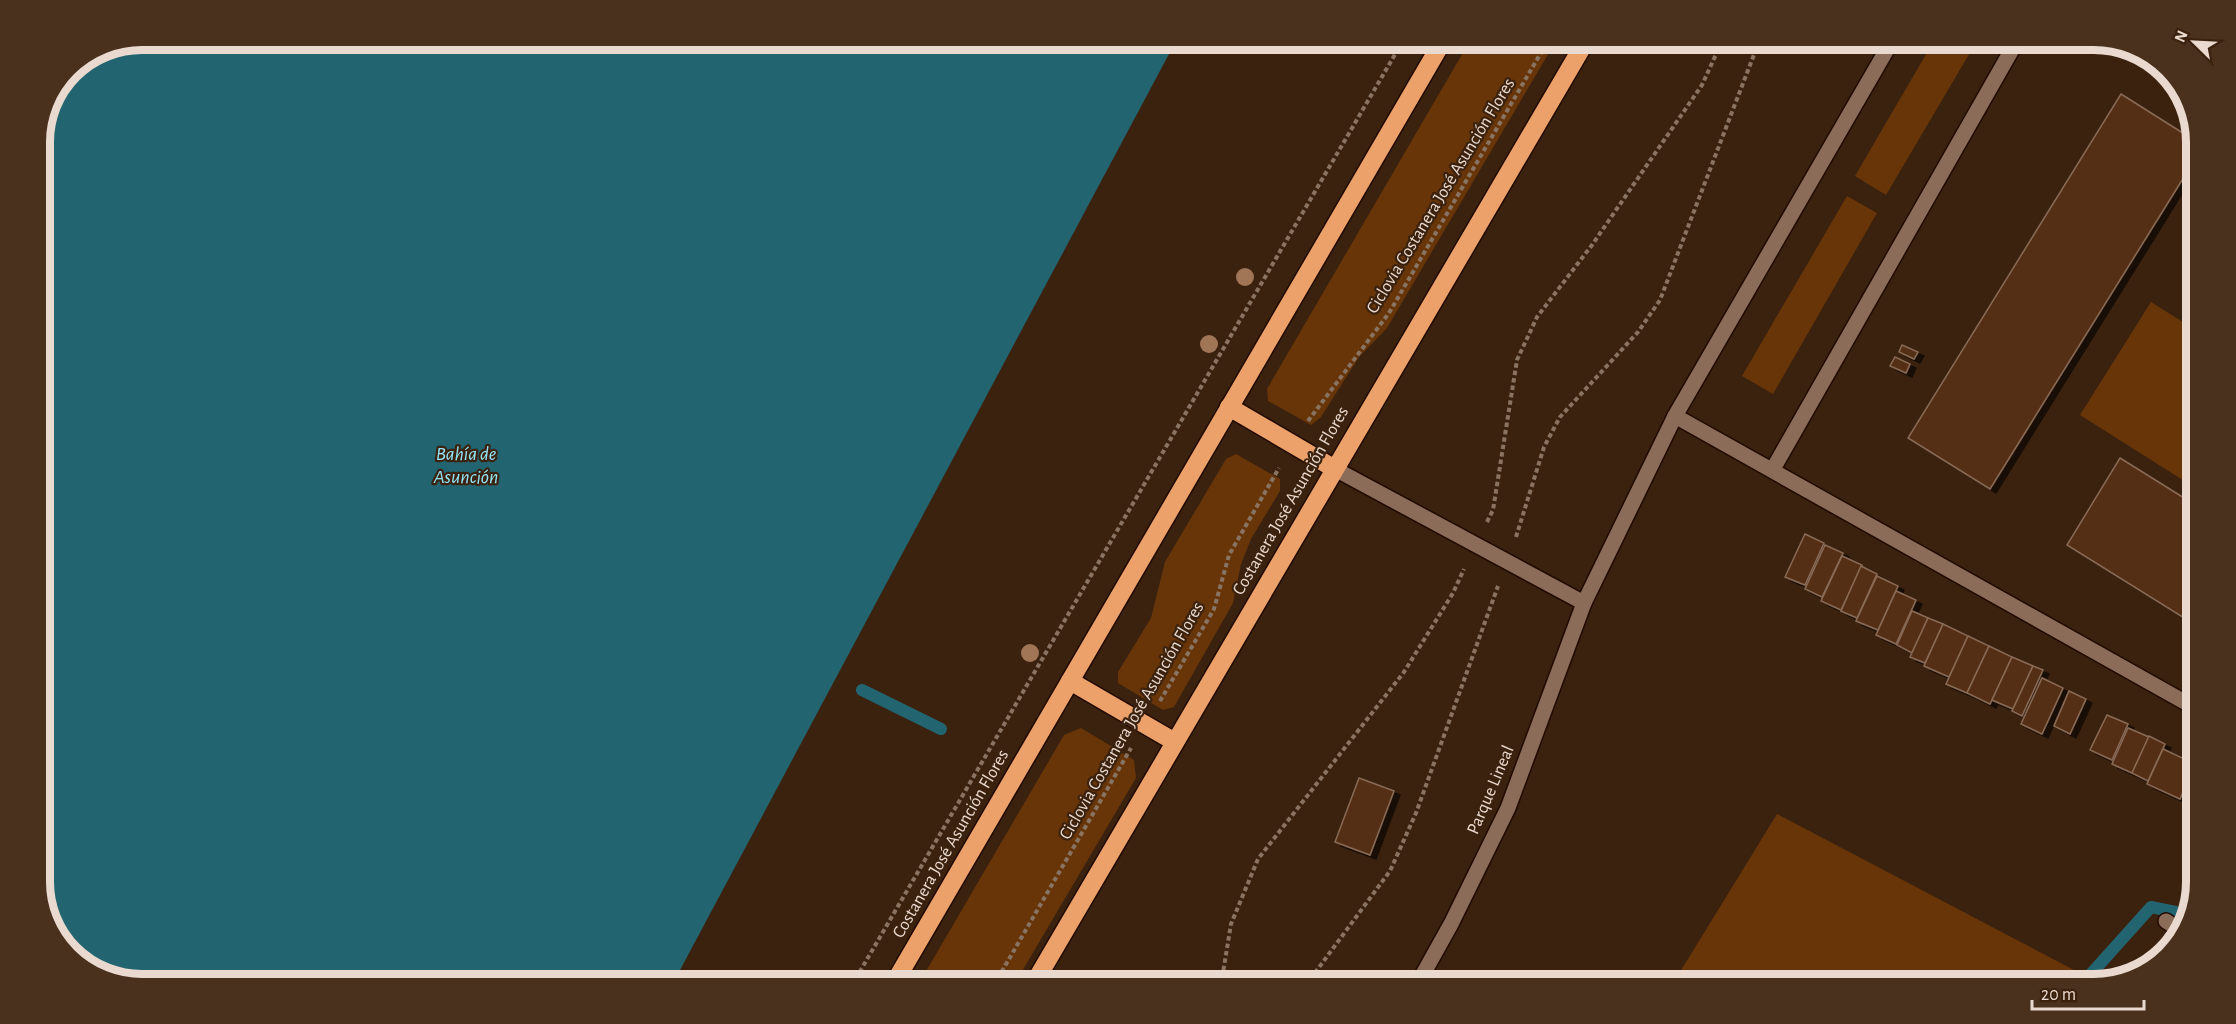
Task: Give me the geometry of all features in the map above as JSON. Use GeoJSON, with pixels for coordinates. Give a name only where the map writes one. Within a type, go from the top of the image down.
{"type":"FeatureCollection","features":[{"type":"Feature","properties":{"kind":"highway","name":"Costanera José Asunción Flores"},"geometry":{"type":"LineString","coordinates":[[899,974],[1438,50]]}},
{"type":"Feature","properties":{"kind":"highway","name":"Costanera José Asunción Flores"},"geometry":{"type":"LineString","coordinates":[[1039,974],[1581,50]]}},
{"type":"Feature","properties":{"kind":"highway"},"geometry":{"type":"LineString","coordinates":[[1229,407],[1335,469]]}},
{"type":"Feature","properties":{"kind":"highway"},"geometry":{"type":"LineString","coordinates":[[1070,681],[1175,742]]}},
{"type":"Feature","properties":{"kind":"street","name":"Parque Lineal"},"geometry":{"type":"LineString","coordinates":[[1423,974],[1451,924],[1508,808],[1584,603],[1675,416],[1887,50]]}},
{"type":"Feature","properties":{"kind":"street"},"geometry":{"type":"LineString","coordinates":[[1773,469],[2012,50]]}},
{"type":"Feature","properties":{"kind":"street"},"geometry":{"type":"LineString","coordinates":[[1675,416],[2186,703]]}},
{"type":"Feature","properties":{"kind":"street"},"geometry":{"type":"LineString","coordinates":[[1335,469],[1584,603]]}},
{"type":"Feature","properties":{"kind":"street"},"geometry":{"type":"LineString","coordinates":[[2166,921],[2174,926]]}},
{"type":"Feature","properties":{"kind":"path"},"geometry":{"type":"LineString","coordinates":[[858,974],[1398,50]]}},
{"type":"Feature","properties":{"kind":"path","name":"Ciclovia Costanera José Asunción Flores"},"geometry":{"type":"LineString","coordinates":[[1000,974],[1214,609],[1229,555],[1293,445],[1312,414],[1389,313],[1543,50]]}},
{"type":"Feature","properties":{"kind":"path"},"geometry":{"type":"LineString","coordinates":[[1314,974],[1390,871],[1416,813],[1524,518],[1544,447],[1560,417],[1638,332],[1660,300],[1756,50]]}},
{"type":"Feature","properties":{"kind":"shaded area"},"geometry":{"type":"Polygon","coordinates":[[[1465,50],[1551,50],[1387,328],[1359,357],[1321,417],[1311,425],[1268,401],[1267,389],[1465,50]]]}},
{"type":"Feature","properties":{"kind":"shaded area"},"geometry":{"type":"Polygon","coordinates":[[[1929,50],[1972,50],[1886,195],[1855,176],[1929,50]]]}},
{"type":"Feature","properties":{"kind":"shaded area"},"geometry":{"type":"Polygon","coordinates":[[[1847,196],[1877,213],[1773,394],[1742,376],[1847,196]]]}},
{"type":"Feature","properties":{"kind":"shaded area"},"geometry":{"type":"Polygon","coordinates":[[[2151,302],[2186,324],[2186,482],[2080,415],[2151,302]]]}},
{"type":"Feature","properties":{"kind":"shaded area"},"geometry":{"type":"Polygon","coordinates":[[[1236,454],[1280,479],[1280,491],[1251,539],[1241,564],[1233,603],[1174,707],[1163,710],[1118,683],[1118,672],[1151,618],[1165,562],[1226,459],[1236,454]]]}},
{"type":"Feature","properties":{"kind":"shaded area"},"geometry":{"type":"Polygon","coordinates":[[[1081,728],[1134,760],[1136,778],[1020,974],[924,974],[1064,735],[1081,728]]]}},
{"type":"Feature","properties":{"kind":"shaded area"},"geometry":{"type":"Polygon","coordinates":[[[1777,814],[2081,974],[1679,974],[1777,814]]]}},
{"type":"Feature","properties":{"kind":"water","name":"Bahía de Asunción"},"geometry":{"type":"Polygon","coordinates":[[[130,50],[1171,50],[678,974],[142,974],[124,973],[107,967],[81,952],[72,943],[54,912],[50,888],[50,136],[59,101],[81,72],[112,54],[130,50]]]}},
{"type":"Feature","properties":{"kind":"building"},"geometry":{"type":"Polygon","coordinates":[[[2121,94],[2186,135],[2186,174],[1990,489],[1908,438],[2121,94]]]}},
{"type":"Feature","properties":{"kind":"building"},"geometry":{"type":"Polygon","coordinates":[[[1902,345],[1918,352],[1914,359],[1899,352],[1902,345]]]}},
{"type":"Feature","properties":{"kind":"building"},"geometry":{"type":"Polygon","coordinates":[[[1895,357],[1910,364],[1906,373],[1890,366],[1895,357]]]}},
{"type":"Feature","properties":{"kind":"building"},"geometry":{"type":"Polygon","coordinates":[[[2120,458],[2186,499],[2186,619],[2067,545],[2120,458]]]}},
{"type":"Feature","properties":{"kind":"building"},"geometry":{"type":"Polygon","coordinates":[[[1805,534],[1824,543],[1805,585],[1785,577],[1805,534]]]}},
{"type":"Feature","properties":{"kind":"building"},"geometry":{"type":"Polygon","coordinates":[[[1825,545],[1843,553],[1822,597],[1805,589],[1825,545]]]}},
{"type":"Feature","properties":{"kind":"building"},"geometry":{"type":"Polygon","coordinates":[[[1842,556],[1862,565],[1841,610],[1821,601],[1842,556]]]}},
{"type":"Feature","properties":{"kind":"building"},"geometry":{"type":"Polygon","coordinates":[[[1861,566],[1877,574],[1857,618],[1841,611],[1861,566]]]}},
{"type":"Feature","properties":{"kind":"building"},"geometry":{"type":"Polygon","coordinates":[[[1877,576],[1898,586],[1878,630],[1856,621],[1877,576]]]}},
{"type":"Feature","properties":{"kind":"building"},"geometry":{"type":"Polygon","coordinates":[[[1896,591],[1916,600],[1896,644],[1876,635],[1896,591]]]}},
{"type":"Feature","properties":{"kind":"building"},"geometry":{"type":"Polygon","coordinates":[[[1912,611],[1928,618],[1912,653],[1897,645],[1912,611]]]}},
{"type":"Feature","properties":{"kind":"building"},"geometry":{"type":"Polygon","coordinates":[[[1928,618],[1943,624],[1925,663],[1910,657],[1928,618]]]}},
{"type":"Feature","properties":{"kind":"building"},"geometry":{"type":"Polygon","coordinates":[[[1943,624],[1968,636],[1949,677],[1924,666],[1943,624]]]}},
{"type":"Feature","properties":{"kind":"building"},"geometry":{"type":"Polygon","coordinates":[[[1968,636],[1989,646],[1967,693],[1946,684],[1968,636]]]}},
{"type":"Feature","properties":{"kind":"building"},"geometry":{"type":"Polygon","coordinates":[[[1989,646],[2012,657],[1990,704],[1967,693],[1989,646]]]}},
{"type":"Feature","properties":{"kind":"building"},"geometry":{"type":"Polygon","coordinates":[[[2012,657],[2033,666],[2013,709],[1992,700],[2012,657]]]}},
{"type":"Feature","properties":{"kind":"building"},"geometry":{"type":"Polygon","coordinates":[[[2033,666],[2043,670],[2022,716],[2012,711],[2033,666]]]}},
{"type":"Feature","properties":{"kind":"building"},"geometry":{"type":"Polygon","coordinates":[[[2042,678],[2063,688],[2042,734],[2021,724],[2042,678]]]}},
{"type":"Feature","properties":{"kind":"building"},"geometry":{"type":"Polygon","coordinates":[[[2069,691],[2086,699],[2070,734],[2054,726],[2069,691]]]}},
{"type":"Feature","properties":{"kind":"building"},"geometry":{"type":"Polygon","coordinates":[[[2107,715],[2128,724],[2112,760],[2090,750],[2107,715]]]}},
{"type":"Feature","properties":{"kind":"building"},"geometry":{"type":"Polygon","coordinates":[[[2128,728],[2149,737],[2132,773],[2112,764],[2128,728]]]}},
{"type":"Feature","properties":{"kind":"building"},"geometry":{"type":"Polygon","coordinates":[[[2149,736],[2165,744],[2148,781],[2132,773],[2149,736]]]}},
{"type":"Feature","properties":{"kind":"building"},"geometry":{"type":"Polygon","coordinates":[[[2163,749],[2186,760],[2186,785],[2180,799],[2147,784],[2163,749]]]}},
{"type":"Feature","properties":{"kind":"building"},"geometry":{"type":"Polygon","coordinates":[[[1359,778],[1394,791],[1370,855],[1335,842],[1359,778]]]}},
{"type":"Feature","properties":{"kind":"waterway"},"geometry":{"type":"LineString","coordinates":[[862,690],[941,729]]}},
{"type":"Feature","properties":{"kind":"waterway"},"geometry":{"type":"LineString","coordinates":[[2091,974],[2151,907],[2180,913]]}}]}
